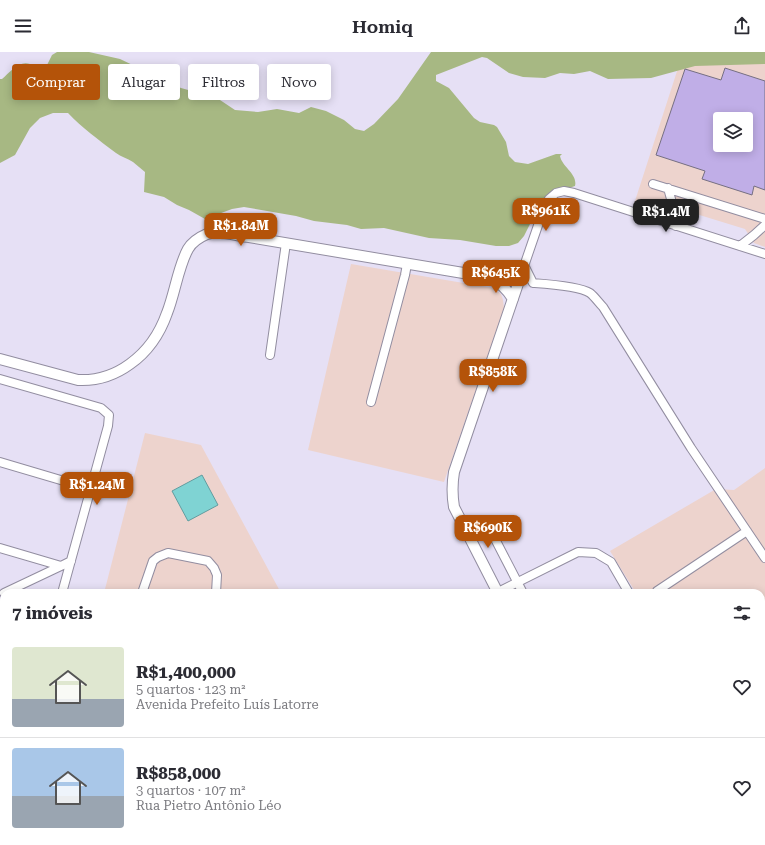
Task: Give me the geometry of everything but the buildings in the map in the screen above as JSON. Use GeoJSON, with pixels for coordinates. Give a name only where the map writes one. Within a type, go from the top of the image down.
{"type":"FeatureCollection","features":[{"type":"Feature","properties":{"kind":"main road"},"geometry":{"type":"LineString","coordinates":[[0,359],[78,380],[96,379],[111,375],[124,369],[136,360],[145,350],[160,329],[168,312],[183,262],[189,248],[195,241],[209,233],[216,232],[286,243],[487,277],[507,276],[523,268]]}},
{"type":"Feature","properties":{"kind":"main road"},"geometry":{"type":"LineString","coordinates":[[496,589],[454,507],[453,482],[454,472],[523,268]]}},
{"type":"Feature","properties":{"kind":"main road"},"geometry":{"type":"LineString","coordinates":[[487,277],[506,288],[513,299]]}},
{"type":"Feature","properties":{"kind":"street"},"geometry":{"type":"LineString","coordinates":[[652,184],[765,219]]}},
{"type":"Feature","properties":{"kind":"street"},"geometry":{"type":"LineString","coordinates":[[668,188],[674,210],[676,226]]}},
{"type":"Feature","properties":{"kind":"street"},"geometry":{"type":"LineString","coordinates":[[765,254],[564,191],[556,193],[549,199],[544,208],[523,268],[533,283],[559,285],[581,290],[589,293],[603,307],[691,448],[765,558]]}},
{"type":"Feature","properties":{"kind":"street"},"geometry":{"type":"LineString","coordinates":[[740,246],[765,225]]}},
{"type":"Feature","properties":{"kind":"street"},"geometry":{"type":"LineString","coordinates":[[270,355],[286,243]]}},
{"type":"Feature","properties":{"kind":"street"},"geometry":{"type":"LineString","coordinates":[[371,402],[406,275],[407,264]]}},
{"type":"Feature","properties":{"kind":"street"},"geometry":{"type":"LineString","coordinates":[[0,379],[101,408],[109,415],[108,426],[63,589]]}},
{"type":"Feature","properties":{"kind":"street"},"geometry":{"type":"LineString","coordinates":[[0,462],[91,489]]}},
{"type":"Feature","properties":{"kind":"street"},"geometry":{"type":"LineString","coordinates":[[660,589],[747,531]]}},
{"type":"Feature","properties":{"kind":"street"},"geometry":{"type":"LineString","coordinates":[[494,536],[521,589]]}},
{"type":"Feature","properties":{"kind":"street"},"geometry":{"type":"LineString","coordinates":[[0,548],[61,566]]}},
{"type":"Feature","properties":{"kind":"street"},"geometry":{"type":"LineString","coordinates":[[504,589],[578,552],[596,553],[610,562],[627,589]]}},
{"type":"Feature","properties":{"kind":"street"},"geometry":{"type":"LineString","coordinates":[[143,589],[153,561],[168,553],[208,561],[214,568],[217,575],[216,589]]}},
{"type":"Feature","properties":{"kind":"street"},"geometry":{"type":"LineString","coordinates":[[12,589],[71,561]]}},
{"type":"Feature","properties":{"kind":"shaded area"},"geometry":{"type":"Polygon","coordinates":[[[57,52],[89,52],[120,59],[131,64],[108,64],[108,100],[180,100],[180,88],[188,90],[188,100],[220,100],[235,110],[258,112],[277,109],[299,113],[311,107],[326,111],[344,120],[355,129],[364,131],[374,124],[398,99],[431,52],[765,52],[765,64],[695,66],[651,78],[608,79],[590,71],[574,74],[560,73],[545,78],[523,77],[509,73],[487,58],[482,57],[436,75],[436,81],[449,88],[474,118],[480,122],[497,127],[506,142],[509,156],[515,162],[528,164],[556,154],[562,154],[560,156],[561,160],[574,178],[575,186],[553,191],[548,194],[540,204],[524,236],[518,243],[509,246],[496,246],[460,240],[429,238],[384,228],[361,229],[347,225],[314,221],[296,216],[244,207],[232,209],[205,219],[164,197],[144,192],[145,172],[133,162],[118,154],[97,139],[68,113],[53,113],[40,118],[30,128],[15,155],[0,163],[0,79],[2,79],[12,70],[12,100],[100,100],[100,64],[48,64],[52,55],[57,52]]]}},
{"type":"Feature","properties":{"kind":"shaded area"},"geometry":{"type":"Polygon","coordinates":[[[680,62],[765,64],[765,247],[754,243],[745,229],[680,209],[665,215],[634,204],[680,62]]]}},
{"type":"Feature","properties":{"kind":"shaded area"},"geometry":{"type":"Polygon","coordinates":[[[351,264],[493,288],[501,294],[504,308],[444,482],[308,450],[351,264]]]}},
{"type":"Feature","properties":{"kind":"shaded area"},"geometry":{"type":"Polygon","coordinates":[[[145,433],[201,445],[279,589],[105,589],[145,433]]]}},
{"type":"Feature","properties":{"kind":"shaded area"},"geometry":{"type":"Polygon","coordinates":[[[765,468],[765,589],[634,589],[610,551],[716,489],[734,490],[765,468]]]}},
{"type":"Feature","properties":{"kind":"shaded area"},"geometry":{"type":"Polygon","coordinates":[[[202,475],[218,505],[188,521],[172,491],[202,475]]]}}]}
